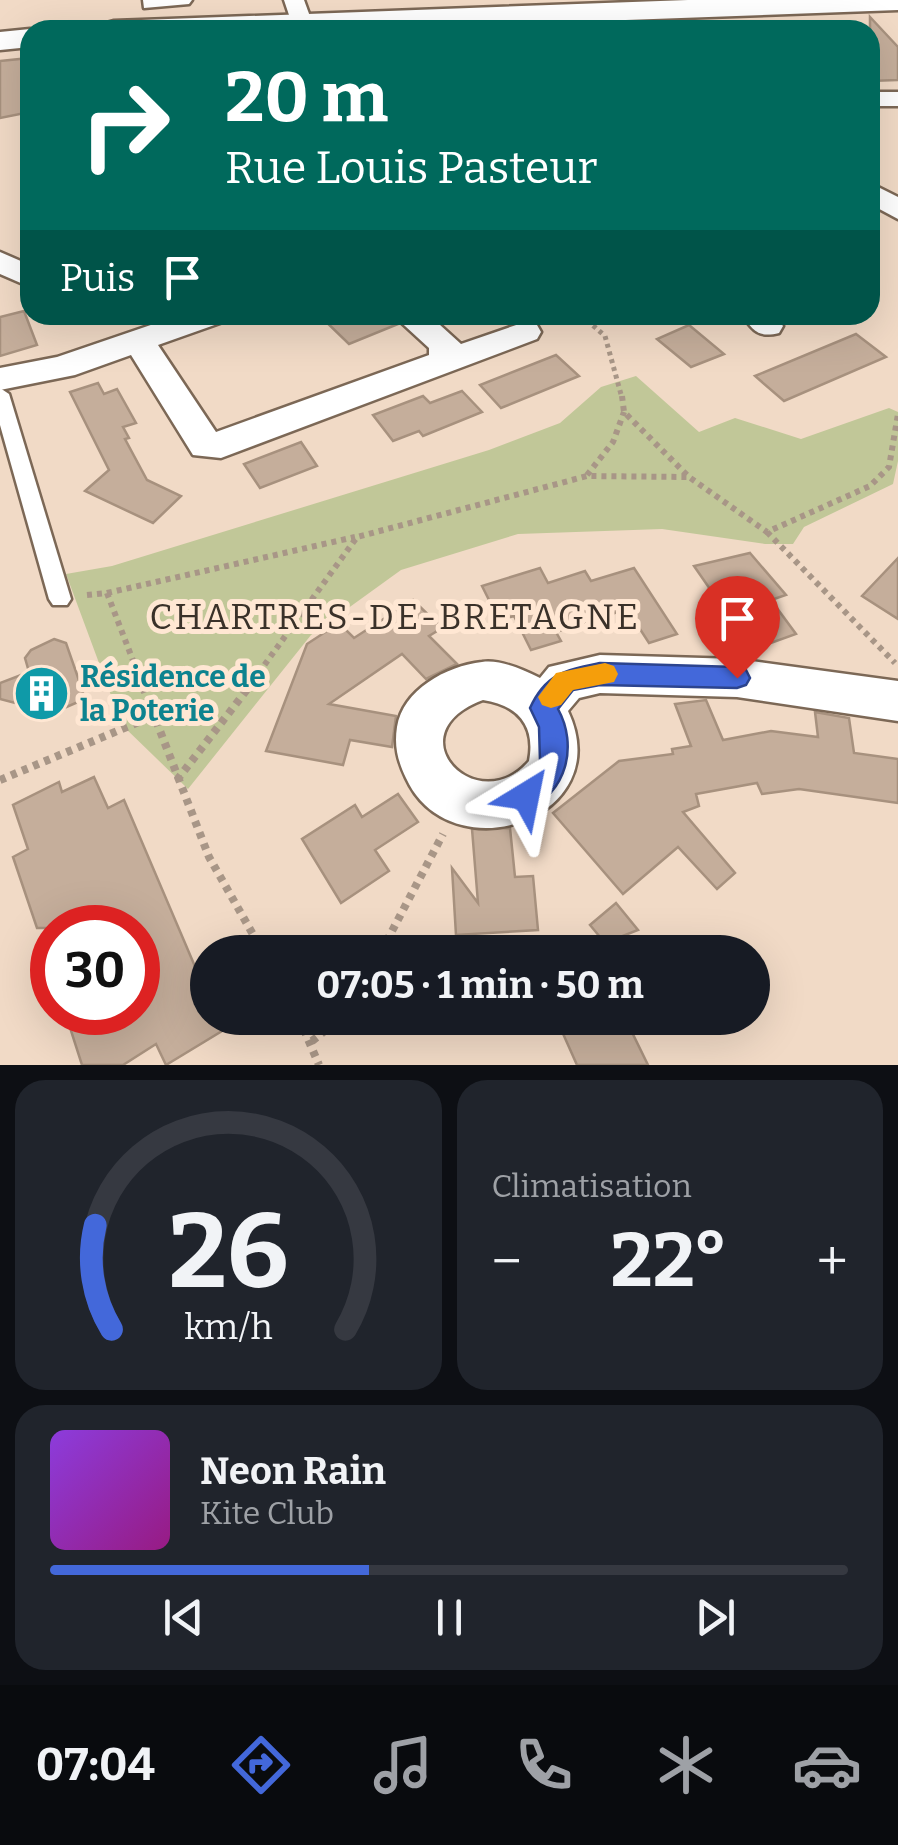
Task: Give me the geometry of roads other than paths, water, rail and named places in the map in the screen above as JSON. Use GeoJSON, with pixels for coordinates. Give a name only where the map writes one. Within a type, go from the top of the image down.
{"type":"FeatureCollection","features":[{"type":"Feature","properties":{"kind":"main road"},"geometry":{"type":"LineString","coordinates":[[149,10],[898,1]]}},
{"type":"Feature","properties":{"kind":"street"},"geometry":{"type":"LineString","coordinates":[[149,10],[182,0]]}},
{"type":"Feature","properties":{"kind":"street"},"geometry":{"type":"LineString","coordinates":[[421,325],[446,345],[446,363]]}},
{"type":"Feature","properties":{"kind":"street"},"geometry":{"type":"LineString","coordinates":[[0,378],[63,367],[148,331],[206,446],[220,445],[524,332]]}},
{"type":"Feature","properties":{"kind":"street"},"geometry":{"type":"LineString","coordinates":[[543,708],[565,681],[600,674],[737,678],[898,701]]}},
{"type":"Feature","properties":{"kind":"street"},"geometry":{"type":"LineString","coordinates":[[482,681],[505,684],[526,693],[543,708],[556,744],[553,764],[543,782],[526,796],[506,804],[482,806],[460,802],[424,772],[416,751],[418,730],[426,710],[440,695],[460,685],[482,681]]}},
{"type":"Feature","properties":{"kind":"lane"},"geometry":{"type":"LineString","coordinates":[[0,394],[60,599]]}},
{"type":"Feature","properties":{"kind":"place","name":"Résidence de la Poterie"},"geometry":{"type":"Point","coordinates":[41,694]}},
{"type":"Feature","properties":{"kind":"district","name":"CHARTRES-DE-BRETAGNE"},"geometry":{"type":"Point","coordinates":[395,617]}}]}
